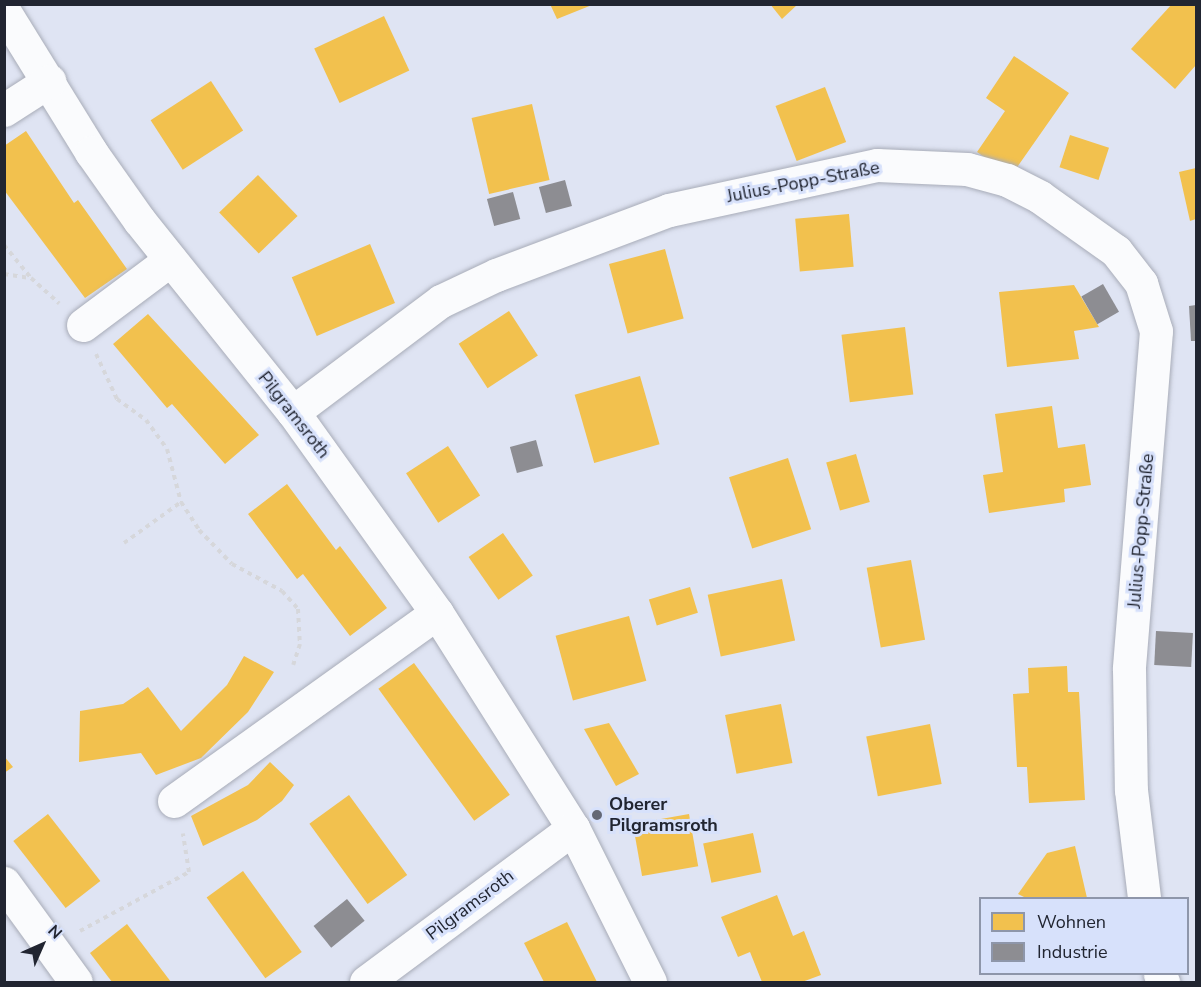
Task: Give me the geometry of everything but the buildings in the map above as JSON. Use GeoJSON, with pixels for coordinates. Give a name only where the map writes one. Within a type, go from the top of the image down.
{"type":"FeatureCollection","features":[{"type":"Feature","properties":{"kind":"street","name":"Pilgramsroth"},"geometry":{"type":"LineString","coordinates":[[4,11],[91,152],[170,260],[293,412],[436,613],[573,828],[650,982]]}},
{"type":"Feature","properties":{"kind":"street"},"geometry":{"type":"LineString","coordinates":[[4,110],[49,81]]}},
{"type":"Feature","properties":{"kind":"street","name":"Julius-Popp-Straße"},"geometry":{"type":"LineString","coordinates":[[293,412],[441,301],[496,275],[669,210],[877,165],[967,169],[1007,180],[1040,197],[1116,251],[1141,283],[1152,308],[1156,331],[1129,669],[1131,790],[1144,897]]}},
{"type":"Feature","properties":{"kind":"street"},"geometry":{"type":"LineString","coordinates":[[83,325],[170,260]]}},
{"type":"Feature","properties":{"kind":"street"},"geometry":{"type":"LineString","coordinates":[[174,801],[436,613]]}},
{"type":"Feature","properties":{"kind":"street","name":"Pilgramsroth"},"geometry":{"type":"LineString","coordinates":[[366,982],[573,828]]}},
{"type":"Feature","properties":{"kind":"street"},"geometry":{"type":"LineString","coordinates":[[4,883],[76,982]]}},
{"type":"Feature","properties":{"kind":"path"},"geometry":{"type":"LineString","coordinates":[[4,245],[31,278],[83,325],[117,399],[147,420],[167,449],[181,502],[199,530],[232,564],[282,591],[298,609],[300,644],[293,665]]}},
{"type":"Feature","properties":{"kind":"path"},"geometry":{"type":"LineString","coordinates":[[4,274],[31,278]]}},
{"type":"Feature","properties":{"kind":"path"},"geometry":{"type":"LineString","coordinates":[[124,543],[181,502]]}},
{"type":"Feature","properties":{"kind":"path"},"geometry":{"type":"LineString","coordinates":[[51,947],[189,872],[188,851],[174,801]]}},
{"type":"Feature","properties":{"kind":"place","name":"Oberer Pilgramsroth"},"geometry":{"type":"Point","coordinates":[597,815]}}]}
